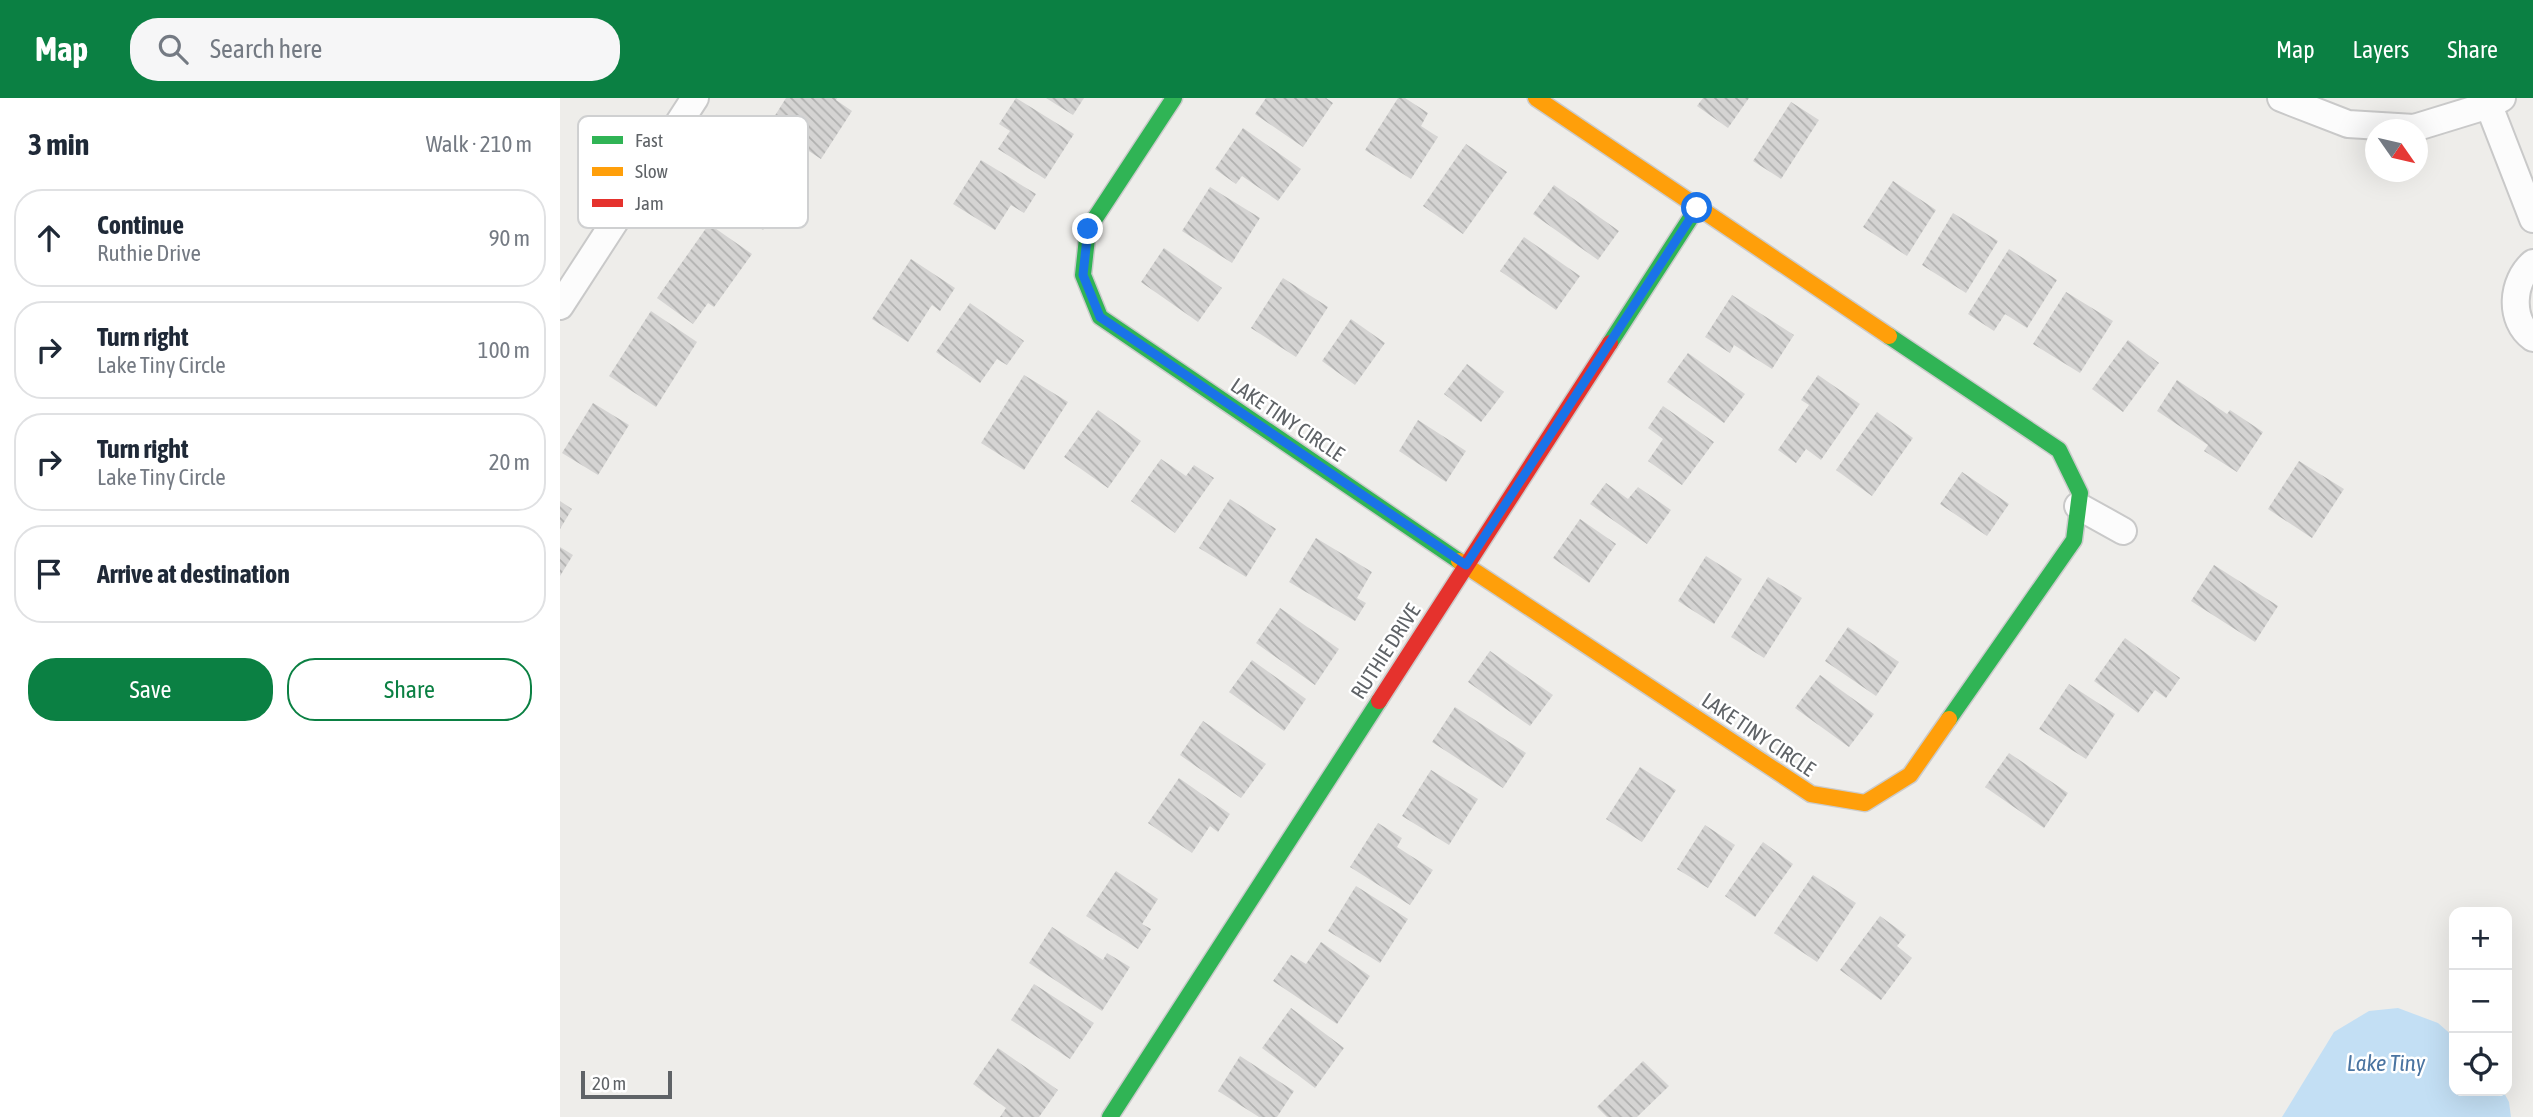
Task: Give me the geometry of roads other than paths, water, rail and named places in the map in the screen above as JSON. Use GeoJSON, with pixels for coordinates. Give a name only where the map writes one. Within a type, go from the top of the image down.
{"type":"FeatureCollection","features":[{"type":"Feature","properties":{"kind":"street"},"geometry":{"type":"LineString","coordinates":[[683,116],[695,98]]}},
{"type":"Feature","properties":{"kind":"street","name":"LAKE TINY CIRCLE"},"geometry":{"type":"LineString","coordinates":[[1174,98],[1088,229],[1083,275],[1100,317],[1811,794],[1865,803],[1910,775],[2074,540],[2080,493],[2059,450],[1536,98]]}},
{"type":"Feature","properties":{"kind":"street"},"geometry":{"type":"LineString","coordinates":[[2281,98],[2348,124],[2414,128],[2492,100],[2533,219]]}},
{"type":"Feature","properties":{"kind":"street","name":"RUTHIE DRIVE"},"geometry":{"type":"LineString","coordinates":[[1110,1117],[1697,208]]}},
{"type":"Feature","properties":{"kind":"street"},"geometry":{"type":"LineString","coordinates":[[560,306],[611,228]]}},
{"type":"Feature","properties":{"kind":"street"},"geometry":{"type":"LineString","coordinates":[[2533,262],[2519,280],[2515,299],[2518,318],[2533,338]]}},
{"type":"Feature","properties":{"kind":"street"},"geometry":{"type":"LineString","coordinates":[[2078,506],[2123,531]]}},
{"type":"Feature","properties":{"kind":"water","name":"Lake Tiny"},"geometry":{"type":"Polygon","coordinates":[[[2398,1008],[2438,1023],[2449,1033],[2449,1096],[2506,1096],[2511,1117],[2282,1117],[2334,1032],[2369,1011],[2398,1008]]]}}]}
